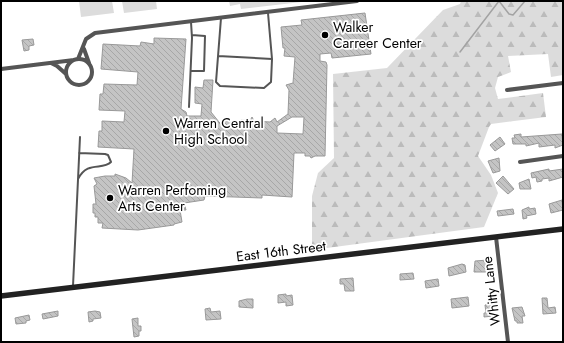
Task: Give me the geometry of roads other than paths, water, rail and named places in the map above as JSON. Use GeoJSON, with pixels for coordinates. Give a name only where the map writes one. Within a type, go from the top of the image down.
{"type":"FeatureCollection","features":[{"type":"Feature","properties":{"kind":"street"},"geometry":{"type":"LineString","coordinates":[[66,74],[69,64],[77,60],[84,47],[86,39],[95,33],[357,1]]}},
{"type":"Feature","properties":{"kind":"street"},"geometry":{"type":"LineString","coordinates":[[51,63],[66,74],[72,83],[83,84],[91,77],[92,70],[84,47]]}},
{"type":"Feature","properties":{"kind":"street"},"geometry":{"type":"LineString","coordinates":[[1,69],[77,60],[89,64]]}},
{"type":"Feature","properties":{"kind":"street"},"geometry":{"type":"LineString","coordinates":[[507,90],[563,83]]}},
{"type":"Feature","properties":{"kind":"street"},"geometry":{"type":"LineString","coordinates":[[520,162],[563,156]]}},
{"type":"Feature","properties":{"kind":"street","name":"East 16th Street"},"geometry":{"type":"LineString","coordinates":[[1,296],[563,229]]}},
{"type":"Feature","properties":{"kind":"street","name":"Whitty Lane"},"geometry":{"type":"LineString","coordinates":[[496,237],[508,342]]}},
{"type":"Feature","properties":{"kind":"lane"},"geometry":{"type":"LineString","coordinates":[[221,17],[216,82],[220,86],[264,88],[271,82],[272,59],[268,12]]}},
{"type":"Feature","properties":{"kind":"lane"},"geometry":{"type":"LineString","coordinates":[[189,107],[192,35],[191,21]]}},
{"type":"Feature","properties":{"kind":"lane"},"geometry":{"type":"LineString","coordinates":[[191,70],[204,71],[205,36],[192,35]]}},
{"type":"Feature","properties":{"kind":"lane"},"geometry":{"type":"LineString","coordinates":[[218,56],[272,59]]}},
{"type":"Feature","properties":{"kind":"lane"},"geometry":{"type":"LineString","coordinates":[[73,287],[80,137]]}},
{"type":"Feature","properties":{"kind":"lane"},"geometry":{"type":"LineString","coordinates":[[78,180],[88,168],[107,165],[111,162],[108,155],[105,154],[79,153]]}},
{"type":"Feature","properties":{"kind":"waterway"},"geometry":{"type":"LineString","coordinates":[[460,52],[499,1],[509,14],[513,15],[525,1]]}},
{"type":"Feature","properties":{"kind":"place","name":"Walker Carreer Center"},"geometry":{"type":"Point","coordinates":[325,35]}},
{"type":"Feature","properties":{"kind":"place","name":"Warren Central High School"},"geometry":{"type":"Point","coordinates":[166,131]}},
{"type":"Feature","properties":{"kind":"place","name":"Warren Perfoming Arts Center"},"geometry":{"type":"Point","coordinates":[110,198]}}]}
